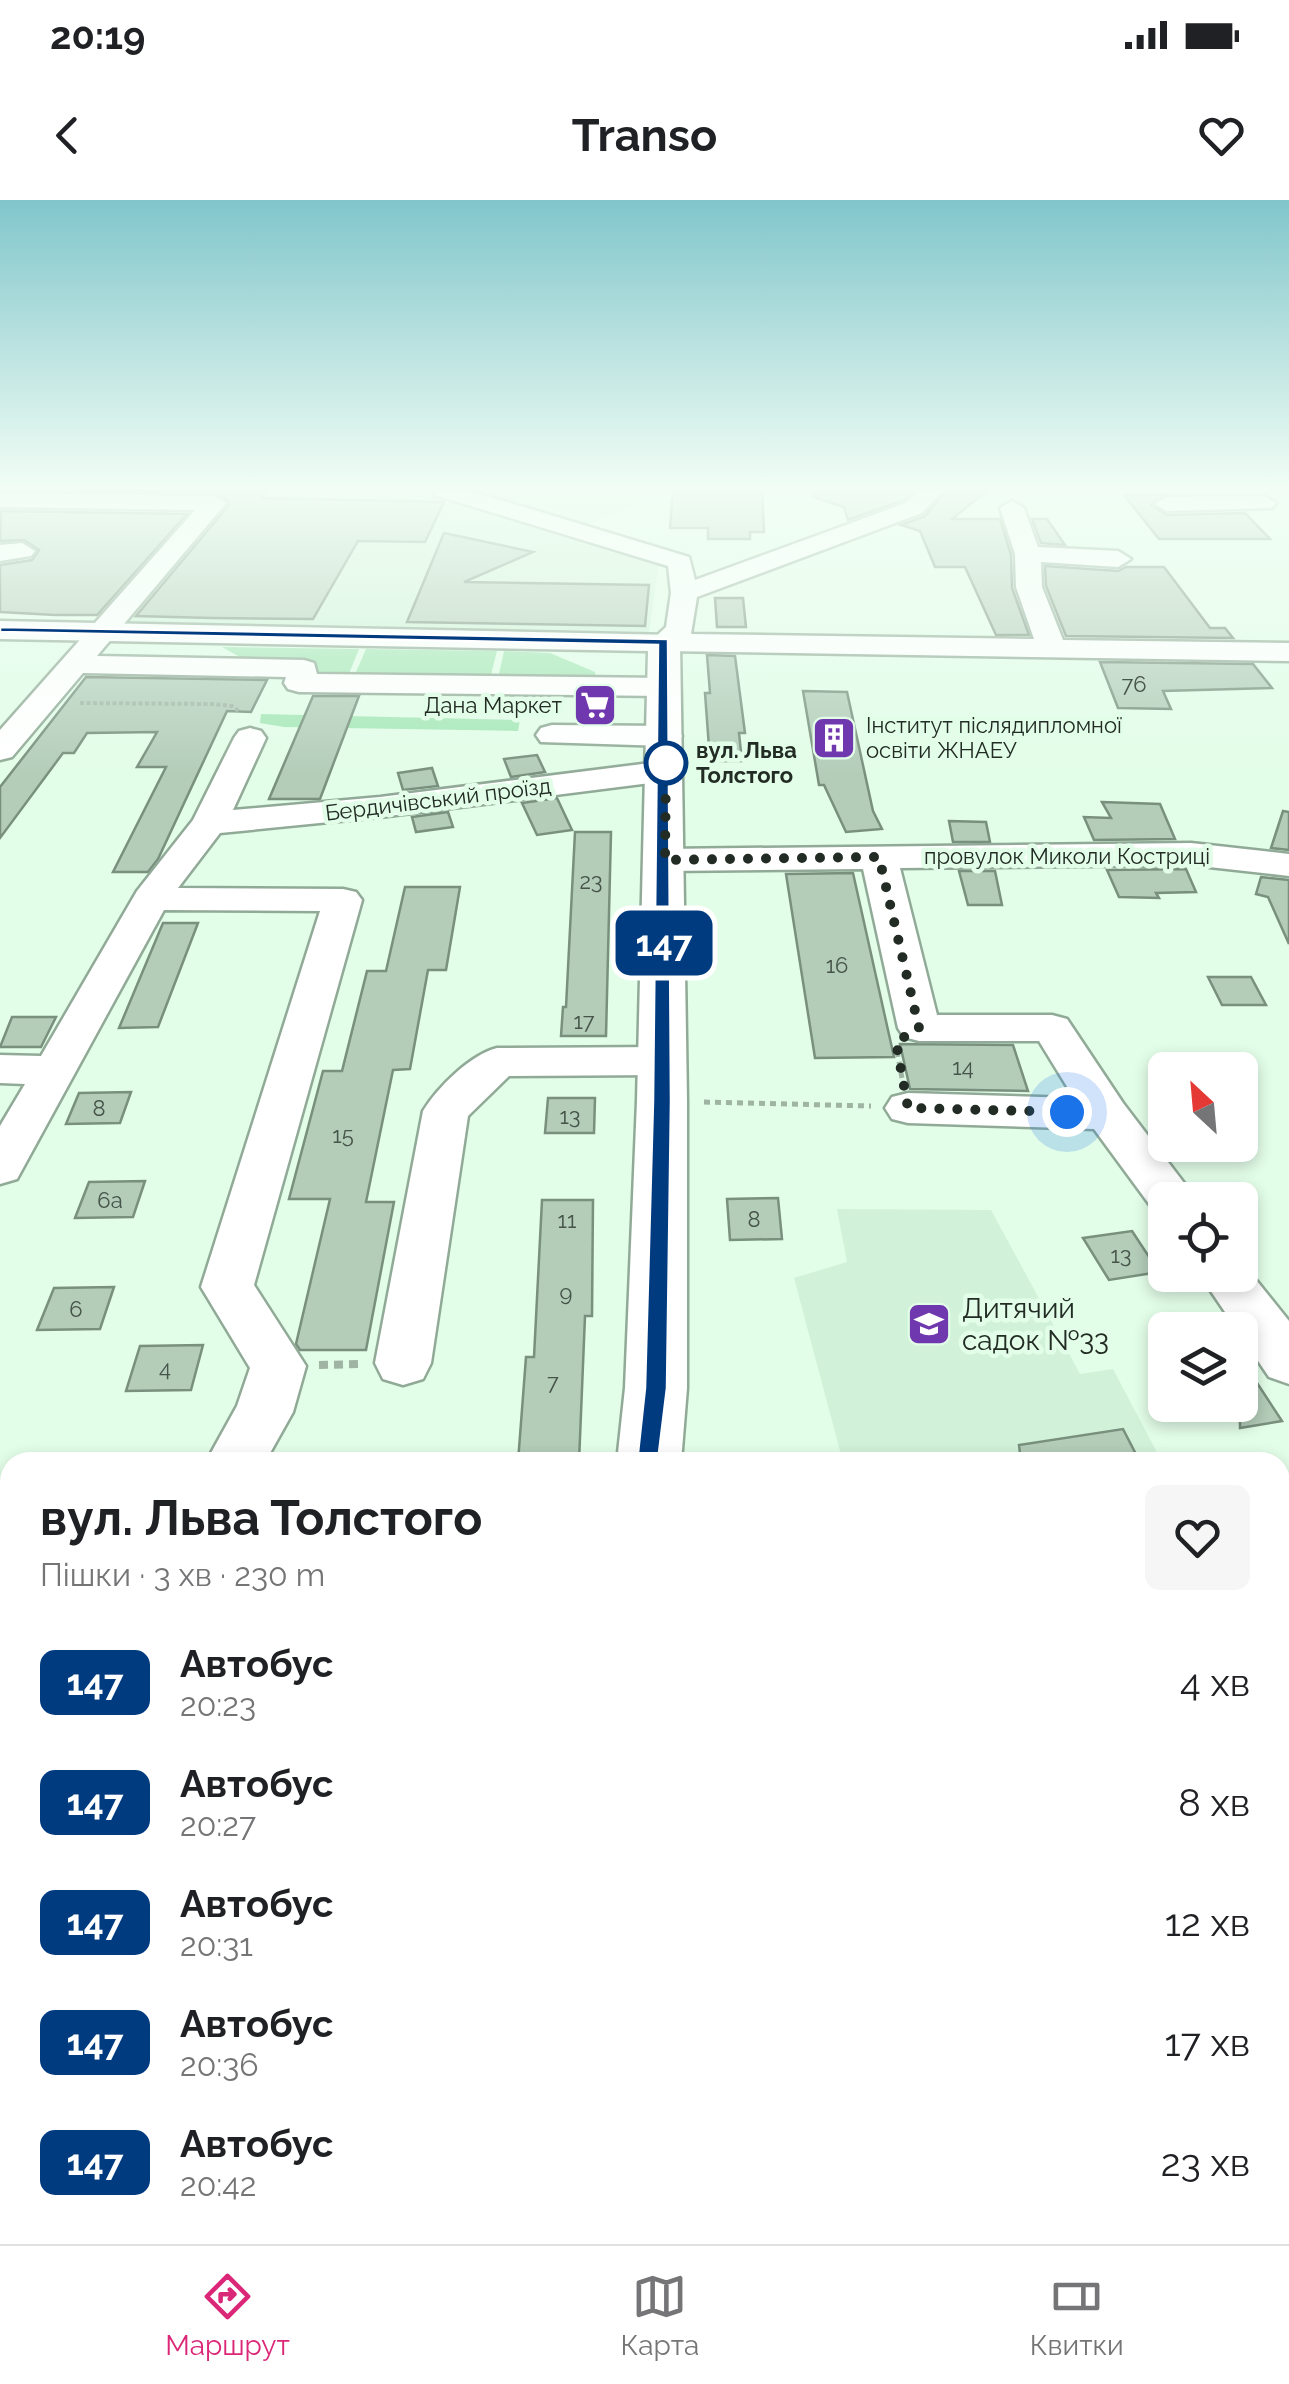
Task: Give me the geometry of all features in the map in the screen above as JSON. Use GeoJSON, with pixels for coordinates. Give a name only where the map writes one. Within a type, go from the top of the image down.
{"type":"FeatureCollection","features":[{"type":"Feature","properties":{"kind":"main road"},"geometry":{"type":"LineString","coordinates":[[0,630],[664,642],[662,1081],[656,1388],[650,1452]]}},
{"type":"Feature","properties":{"kind":"street"},"geometry":{"type":"LineString","coordinates":[[4,740],[141,585]]}},
{"type":"Feature","properties":{"kind":"street"},"geometry":{"type":"LineString","coordinates":[[664,642],[680,630],[683,585]]}},
{"type":"Feature","properties":{"kind":"street"},"geometry":{"type":"LineString","coordinates":[[684,593],[705,585]]}},
{"type":"Feature","properties":{"kind":"street"},"geometry":{"type":"LineString","coordinates":[[1029,585],[1052,647]]}},
{"type":"Feature","properties":{"kind":"street"},"geometry":{"type":"LineString","coordinates":[[664,642],[1289,652]]}},
{"type":"Feature","properties":{"kind":"street"},"geometry":{"type":"LineString","coordinates":[[72,664],[304,668],[299,683],[665,687]]}},
{"type":"Feature","properties":{"kind":"street"},"geometry":{"type":"LineString","coordinates":[[552,735],[666,754]]}},
{"type":"Feature","properties":{"kind":"street"},"geometry":{"type":"LineString","coordinates":[[0,1167],[152,899],[209,823],[250,738]]}},
{"type":"Feature","properties":{"kind":"street","name":"Бердичівський проїзд"},"geometry":{"type":"LineString","coordinates":[[209,823],[380,806],[666,754]]}},
{"type":"Feature","properties":{"kind":"street","name":"провулок Миколи Костриці"},"geometry":{"type":"LineString","coordinates":[[665,860],[1191,854],[1289,865]]}},
{"type":"Feature","properties":{"kind":"street"},"geometry":{"type":"LineString","coordinates":[[879,857],[919,1028],[1052,1028],[1107,1114],[1158,1182]]}},
{"type":"Feature","properties":{"kind":"street"},"geometry":{"type":"LineString","coordinates":[[152,899],[343,900],[227,1287],[278,1366],[264,1412],[240,1452]]}},
{"type":"Feature","properties":{"kind":"street"},"geometry":{"type":"LineString","coordinates":[[403,1363],[446,1111],[497,1062],[662,1081]]}},
{"type":"Feature","properties":{"kind":"street"},"geometry":{"type":"LineString","coordinates":[[0,1069],[55,1070]]}},
{"type":"Feature","properties":{"kind":"street"},"geometry":{"type":"LineString","coordinates":[[908,1108],[1107,1114]]}},
{"type":"Feature","properties":{"kind":"street"},"geometry":{"type":"LineString","coordinates":[[1238,1292],[1289,1362]]}},
{"type":"Feature","properties":{"kind":"path"},"geometry":{"type":"LineString","coordinates":[[39,703],[232,706],[248,718],[250,738]]}},
{"type":"Feature","properties":{"kind":"path"},"geometry":{"type":"LineString","coordinates":[[662,1081],[908,1108],[896,1042],[919,1028]]}},
{"type":"Feature","properties":{"kind":"path"},"geometry":{"type":"LineString","coordinates":[[278,1366],[403,1363]]}},
{"type":"Feature","properties":{"kind":"shaded area"},"geometry":{"type":"Polygon","coordinates":[[[157,585],[656,585],[649,632],[125,623],[157,585]]]}},
{"type":"Feature","properties":{"kind":"shaded area","name":"Дитячий садок №33"},"geometry":{"type":"Polygon","coordinates":[[[837,1209],[991,1210],[1080,1374],[1113,1369],[1157,1452],[840,1452],[794,1278],[847,1262],[837,1209]]]}},
{"type":"Feature","properties":{"kind":"green space"},"geometry":{"type":"Polygon","coordinates":[[[222,647],[359,649],[346,681],[254,665],[222,647]]]}},
{"type":"Feature","properties":{"kind":"green space"},"geometry":{"type":"Polygon","coordinates":[[[366,649],[497,651],[489,683],[352,681],[366,649]]]}},
{"type":"Feature","properties":{"kind":"green space"},"geometry":{"type":"Polygon","coordinates":[[[504,651],[550,653],[595,672],[596,684],[497,683],[504,651]]]}},
{"type":"Feature","properties":{"kind":"green space"},"geometry":{"type":"Polygon","coordinates":[[[261,714],[520,720],[518,731],[284,727],[260,723],[261,714]]]}},
{"type":"Feature","properties":{"kind":"building"},"geometry":{"type":"Polygon","coordinates":[[[0,585],[123,585],[97,615],[0,612],[0,585]]]}},
{"type":"Feature","properties":{"kind":"building"},"geometry":{"type":"Polygon","coordinates":[[[162,585],[332,585],[313,619],[136,616],[162,585]]]}},
{"type":"Feature","properties":{"kind":"building"},"geometry":{"type":"Polygon","coordinates":[[[422,585],[649,585],[645,626],[407,622],[422,585]]]}},
{"type":"Feature","properties":{"kind":"building"},"geometry":{"type":"Polygon","coordinates":[[[973,585],[1012,585],[1029,635],[996,635],[973,585]]]}},
{"type":"Feature","properties":{"kind":"building"},"geometry":{"type":"Polygon","coordinates":[[[1178,585],[1210,628],[1225,628],[1233,638],[1066,636],[1046,586],[1178,585]]]}},
{"type":"Feature","properties":{"kind":"building"},"geometry":{"type":"Polygon","coordinates":[[[715,598],[743,598],[746,627],[717,627],[715,598]]]}},
{"type":"Feature","properties":{"kind":"building"},"geometry":{"type":"Polygon","coordinates":[[[707,655],[735,656],[745,733],[739,733],[742,761],[710,761],[705,693],[710,693],[707,655]]]}},
{"type":"Feature","properties":{"kind":"building"},"geometry":{"type":"Polygon","coordinates":[[[1100,662],[1253,664],[1272,688],[1163,691],[1171,709],[1118,708],[1100,662]]]}},
{"type":"Feature","properties":{"kind":"building"},"geometry":{"type":"Polygon","coordinates":[[[86,677],[267,680],[251,712],[227,711],[158,859],[148,872],[113,872],[166,767],[137,767],[157,732],[87,733],[74,753],[63,753],[0,838],[0,787],[86,677]]]}},
{"type":"Feature","properties":{"kind":"building","name":"Інститут післядипломної освіти ЖНАЕУ"},"geometry":{"type":"Polygon","coordinates":[[[803,691],[847,692],[873,811],[882,829],[846,832],[824,785],[819,785],[803,691]]]}},
{"type":"Feature","properties":{"kind":"building"},"geometry":{"type":"Polygon","coordinates":[[[313,696],[359,696],[320,799],[269,799],[313,696]]]}},
{"type":"Feature","properties":{"kind":"building"},"geometry":{"type":"Polygon","coordinates":[[[537,755],[545,772],[511,777],[504,759],[537,755]]]}},
{"type":"Feature","properties":{"kind":"building"},"geometry":{"type":"Polygon","coordinates":[[[432,768],[438,786],[403,790],[398,773],[432,768]]]}},
{"type":"Feature","properties":{"kind":"building"},"geometry":{"type":"Polygon","coordinates":[[[557,798],[572,830],[537,835],[522,803],[557,798]]]}},
{"type":"Feature","properties":{"kind":"building"},"geometry":{"type":"Polygon","coordinates":[[[1102,802],[1160,804],[1175,839],[1094,840],[1084,817],[1111,818],[1102,802]]]}},
{"type":"Feature","properties":{"kind":"building"},"geometry":{"type":"Polygon","coordinates":[[[1283,811],[1289,812],[1289,850],[1271,848],[1283,811]]]}},
{"type":"Feature","properties":{"kind":"building"},"geometry":{"type":"Polygon","coordinates":[[[448,812],[453,827],[416,832],[412,817],[448,812]]]}},
{"type":"Feature","properties":{"kind":"building"},"geometry":{"type":"Polygon","coordinates":[[[949,821],[986,822],[990,842],[953,842],[949,821]]]}},
{"type":"Feature","properties":{"kind":"building"},"geometry":{"type":"Polygon","coordinates":[[[575,832],[611,832],[606,1036],[561,1036],[566,1007],[575,832]]]}},
{"type":"Feature","properties":{"kind":"building"},"geometry":{"type":"Polygon","coordinates":[[[1186,869],[1196,892],[1156,893],[1159,898],[1119,897],[1107,870],[1186,869]]]}},
{"type":"Feature","properties":{"kind":"building"},"geometry":{"type":"Polygon","coordinates":[[[959,871],[995,871],[1002,905],[968,905],[959,871]]]}},
{"type":"Feature","properties":{"kind":"building"},"geometry":{"type":"Polygon","coordinates":[[[853,873],[894,1057],[815,1058],[786,874],[853,873]]]}},
{"type":"Feature","properties":{"kind":"building"},"geometry":{"type":"Polygon","coordinates":[[[1261,877],[1289,880],[1289,944],[1268,897],[1256,894],[1261,877]]]}},
{"type":"Feature","properties":{"kind":"building"},"geometry":{"type":"Polygon","coordinates":[[[405,887],[460,887],[446,970],[428,970],[410,1069],[393,1070],[366,1202],[394,1202],[366,1350],[300,1350],[296,1344],[330,1199],[289,1199],[323,1071],[342,1071],[367,971],[386,971],[405,887]]]}},
{"type":"Feature","properties":{"kind":"building"},"geometry":{"type":"Polygon","coordinates":[[[163,923],[198,923],[158,1027],[119,1028],[163,923]]]}},
{"type":"Feature","properties":{"kind":"building"},"geometry":{"type":"Polygon","coordinates":[[[1208,977],[1251,977],[1266,1005],[1222,1005],[1208,977]]]}},
{"type":"Feature","properties":{"kind":"building"},"geometry":{"type":"Polygon","coordinates":[[[12,1017],[56,1017],[41,1047],[0,1047],[12,1017]]]}},
{"type":"Feature","properties":{"kind":"building"},"geometry":{"type":"Polygon","coordinates":[[[900,1044],[1013,1045],[1028,1091],[910,1089],[900,1044]]]}},
{"type":"Feature","properties":{"kind":"building"},"geometry":{"type":"Polygon","coordinates":[[[131,1092],[120,1123],[66,1124],[79,1093],[131,1092]]]}},
{"type":"Feature","properties":{"kind":"building"},"geometry":{"type":"Polygon","coordinates":[[[548,1098],[595,1098],[594,1133],[545,1133],[548,1098]]]}},
{"type":"Feature","properties":{"kind":"building"},"geometry":{"type":"Polygon","coordinates":[[[145,1181],[133,1217],[75,1218],[89,1182],[145,1181]]]}},
{"type":"Feature","properties":{"kind":"building"},"geometry":{"type":"Polygon","coordinates":[[[778,1198],[782,1239],[730,1240],[727,1199],[778,1198]]]}},
{"type":"Feature","properties":{"kind":"building"},"geometry":{"type":"Polygon","coordinates":[[[542,1200],[593,1200],[592,1316],[585,1316],[579,1452],[519,1452],[526,1357],[534,1357],[542,1200]]]}},
{"type":"Feature","properties":{"kind":"building"},"geometry":{"type":"Polygon","coordinates":[[[1132,1231],[1148,1255],[1148,1274],[1109,1280],[1083,1238],[1132,1231]]]}},
{"type":"Feature","properties":{"kind":"building"},"geometry":{"type":"Polygon","coordinates":[[[114,1287],[100,1329],[37,1330],[54,1288],[114,1287]]]}},
{"type":"Feature","properties":{"kind":"building"},"geometry":{"type":"Polygon","coordinates":[[[203,1345],[191,1390],[126,1391],[140,1346],[203,1345]]]}},
{"type":"Feature","properties":{"kind":"building"},"geometry":{"type":"Polygon","coordinates":[[[1258,1384],[1282,1421],[1240,1428],[1240,1422],[1258,1422],[1258,1384]]]}},
{"type":"Feature","properties":{"kind":"building"},"geometry":{"type":"Polygon","coordinates":[[[1123,1429],[1135,1452],[1020,1452],[1019,1445],[1123,1429]]]}},
{"type":"Feature","properties":{"kind":"bus line","name":"147"},"geometry":{"type":"LineString","coordinates":[[0,630],[664,642],[662,1101],[656,1388],[650,1452]]}},
{"type":"Feature","properties":{"kind":"place","name":"Дана Маркет"},"geometry":{"type":"Point","coordinates":[595,705]}},
{"type":"Feature","properties":{"kind":"place","name":"Інститут післядипломної освіти ЖНАЕУ"},"geometry":{"type":"Point","coordinates":[834,738]}},
{"type":"Feature","properties":{"kind":"place","name":"вул. Льва Толстого"},"geometry":{"type":"Point","coordinates":[666,763]}},
{"type":"Feature","properties":{"kind":"place","name":"Дитячий садок №33"},"geometry":{"type":"Point","coordinates":[929,1324]}},
{"type":"Feature","properties":{"kind":"route"},"geometry":{"type":"LineString","coordinates":[[666,763],[665,860],[879,857],[919,1028],[896,1042],[908,1108],[1067,1112]]}}]}
